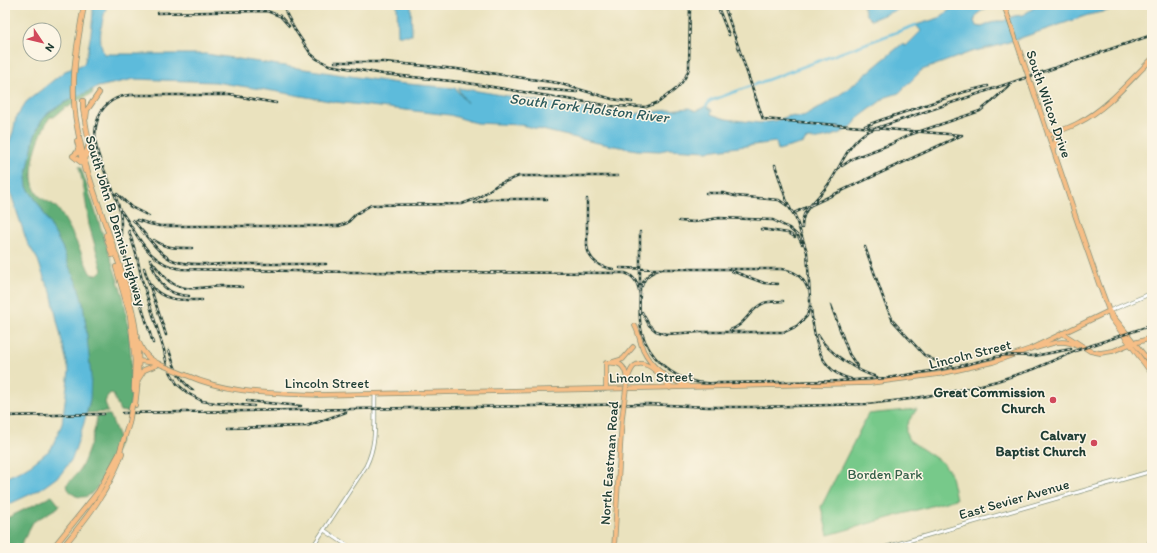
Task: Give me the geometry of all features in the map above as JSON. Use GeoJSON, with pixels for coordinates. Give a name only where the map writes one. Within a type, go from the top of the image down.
{"type":"FeatureCollection","features":[{"type":"Feature","properties":{"kind":"highway","name":"South John B Dennis Highway"},"geometry":{"type":"LineString","coordinates":[[83,5],[70,94],[84,162],[127,301],[137,361],[134,405]]}},
{"type":"Feature","properties":{"kind":"highway"},"geometry":{"type":"LineString","coordinates":[[85,110],[99,93]]}},
{"type":"Feature","properties":{"kind":"highway"},"geometry":{"type":"LineString","coordinates":[[84,100],[86,126],[88,138],[89,149],[84,162],[73,156],[77,153],[80,147],[86,144],[88,138]]}},
{"type":"Feature","properties":{"kind":"highway"},"geometry":{"type":"LineString","coordinates":[[75,105],[85,110]]}},
{"type":"Feature","properties":{"kind":"highway","name":"South John B Dennis Highway"},"geometry":{"type":"LineString","coordinates":[[62,548],[100,498],[112,476],[126,442],[138,380],[137,339],[128,295],[84,162]]}},
{"type":"Feature","properties":{"kind":"highway"},"geometry":{"type":"LineString","coordinates":[[137,339],[144,353],[150,359],[159,364]]}},
{"type":"Feature","properties":{"kind":"highway"},"geometry":{"type":"LineString","coordinates":[[138,380],[144,370],[159,364]]}},
{"type":"Feature","properties":{"kind":"highway"},"geometry":{"type":"LineString","coordinates":[[53,548],[98,492],[118,454],[130,423]]}},
{"type":"Feature","properties":{"kind":"main road","name":"South Wilcox Drive"},"geometry":{"type":"LineString","coordinates":[[1004,5],[1109,311],[1152,365]]}},
{"type":"Feature","properties":{"kind":"main road"},"geometry":{"type":"LineString","coordinates":[[1048,135],[1080,122],[1097,111],[1152,59]]}},
{"type":"Feature","properties":{"kind":"main road"},"geometry":{"type":"LineString","coordinates":[[1054,152],[1056,137],[1064,129]]}},
{"type":"Feature","properties":{"kind":"main road"},"geometry":{"type":"LineString","coordinates":[[1109,311],[1111,318],[1152,374]]}},
{"type":"Feature","properties":{"kind":"main road","name":"Lincoln Street"},"geometry":{"type":"LineString","coordinates":[[137,361],[147,361],[159,364],[203,382],[236,390],[317,395],[844,385],[892,382],[993,362],[1030,349],[1109,311]]}},
{"type":"Feature","properties":{"kind":"main road"},"geometry":{"type":"LineString","coordinates":[[635,326],[644,350],[657,368],[672,380],[692,388]]}},
{"type":"Feature","properties":{"kind":"main road"},"geometry":{"type":"LineString","coordinates":[[1062,333],[1090,352]]}},
{"type":"Feature","properties":{"kind":"main road"},"geometry":{"type":"LineString","coordinates":[[1030,349],[1052,343],[1065,342],[1090,352],[1107,353],[1130,344],[1152,338]]}},
{"type":"Feature","properties":{"kind":"main road"},"geometry":{"type":"LineString","coordinates":[[608,363],[623,359],[633,347]]}},
{"type":"Feature","properties":{"kind":"main road"},"geometry":{"type":"LineString","coordinates":[[608,363],[619,364],[623,367],[627,381]]}},
{"type":"Feature","properties":{"kind":"main road"},"geometry":{"type":"LineString","coordinates":[[606,389],[608,363]]}},
{"type":"Feature","properties":{"kind":"main road"},"geometry":{"type":"LineString","coordinates":[[627,381],[632,368],[642,363],[650,366],[663,378],[670,388]]}},
{"type":"Feature","properties":{"kind":"main road"},"geometry":{"type":"LineString","coordinates":[[663,378],[663,388]]}},
{"type":"Feature","properties":{"kind":"main road","name":"North Eastman Road"},"geometry":{"type":"LineString","coordinates":[[614,548],[622,418],[627,381]]}},
{"type":"Feature","properties":{"kind":"main road"},"geometry":{"type":"LineString","coordinates":[[1148,548],[1152,537]]}},
{"type":"Feature","properties":{"kind":"street","name":"Lincoln Street"},"geometry":{"type":"LineString","coordinates":[[1109,311],[1152,293]]}},
{"type":"Feature","properties":{"kind":"street"},"geometry":{"type":"LineString","coordinates":[[312,548],[366,466],[372,453],[375,439],[375,394]]}},
{"type":"Feature","properties":{"kind":"street","name":"East Sevier Avenue"},"geometry":{"type":"LineString","coordinates":[[883,548],[1152,472]]}},
{"type":"Feature","properties":{"kind":"street"},"geometry":{"type":"LineString","coordinates":[[324,530],[351,548]]}},
{"type":"Feature","properties":{"kind":"green space"},"geometry":{"type":"Polygon","coordinates":[[[92,90],[92,94],[77,101],[67,108],[66,107],[54,117],[50,117],[34,155],[32,166],[33,185],[39,196],[58,209],[76,240],[90,273],[93,275],[98,274],[102,270],[89,225],[80,166],[81,168],[124,299],[131,357],[131,400],[128,412],[120,411],[113,394],[111,393],[108,395],[105,402],[108,412],[87,413],[90,399],[86,327],[83,304],[78,286],[62,247],[41,208],[27,187],[26,178],[34,138],[40,123],[48,113],[62,104],[92,90]]]}},
{"type":"Feature","properties":{"kind":"green space","name":"Borden Park"},"geometry":{"type":"Polygon","coordinates":[[[917,409],[906,427],[909,440],[943,463],[950,472],[956,499],[828,535],[821,507],[868,414],[917,409]]]}},
{"type":"Feature","properties":{"kind":"green space"},"geometry":{"type":"Polygon","coordinates":[[[110,415],[120,440],[108,468],[97,488],[87,496],[76,496],[70,492],[66,485],[82,466],[93,436],[97,416],[110,415]]]}},
{"type":"Feature","properties":{"kind":"green space"},"geometry":{"type":"Polygon","coordinates":[[[52,496],[60,506],[33,522],[20,547],[5,543],[5,519],[52,496]]]}},
{"type":"Feature","properties":{"kind":"water"},"geometry":{"type":"Polygon","coordinates":[[[93,5],[107,5],[102,23],[101,36],[104,54],[206,54],[396,83],[455,88],[467,103],[459,91],[459,88],[619,114],[689,108],[696,111],[706,106],[712,110],[711,114],[726,119],[760,123],[775,121],[789,116],[803,117],[829,102],[848,89],[902,44],[906,46],[921,31],[916,25],[939,18],[956,5],[996,5],[983,10],[976,17],[974,21],[976,26],[982,27],[996,21],[1004,21],[1014,16],[1023,15],[1038,5],[1134,5],[1088,15],[1000,45],[971,52],[922,70],[899,93],[886,97],[857,119],[851,127],[846,130],[823,138],[807,139],[804,143],[778,150],[776,142],[708,151],[669,149],[660,151],[637,150],[593,142],[521,125],[476,123],[450,115],[335,102],[215,82],[134,79],[98,87],[62,104],[48,113],[40,123],[34,138],[26,178],[27,187],[41,208],[62,247],[78,286],[83,304],[86,327],[91,377],[90,399],[72,459],[60,475],[33,493],[5,506],[5,478],[32,464],[51,449],[62,424],[69,371],[51,292],[45,281],[38,260],[27,242],[5,174],[5,158],[16,118],[26,102],[65,71],[84,64],[91,34],[93,5]]]}},
{"type":"Feature","properties":{"kind":"water"},"geometry":{"type":"Polygon","coordinates":[[[397,5],[411,5],[412,35],[398,35],[397,5]]]}},
{"type":"Feature","properties":{"kind":"water"},"geometry":{"type":"Polygon","coordinates":[[[863,5],[902,5],[901,8],[871,20],[866,15],[863,5]]]}},
{"type":"Feature","properties":{"kind":"waterway"},"geometry":{"type":"LineString","coordinates":[[706,106],[710,101],[916,25]]}},
{"type":"Feature","properties":{"kind":"railway"},"geometry":{"type":"LineString","coordinates":[[285,5],[286,13],[295,30],[311,54],[329,65],[383,74],[461,82],[611,106],[646,107],[659,102],[669,94]]}},
{"type":"Feature","properties":{"kind":"railway"},"geometry":{"type":"LineString","coordinates":[[665,97],[680,85],[689,68],[690,5]]}},
{"type":"Feature","properties":{"kind":"railway"},"geometry":{"type":"LineString","coordinates":[[717,5],[729,35]]}},
{"type":"Feature","properties":{"kind":"railway"},"geometry":{"type":"LineString","coordinates":[[724,5],[763,119],[960,135]]}},
{"type":"Feature","properties":{"kind":"railway"},"geometry":{"type":"LineString","coordinates":[[158,13],[267,11],[280,16],[289,26]]}},
{"type":"Feature","properties":{"kind":"railway"},"geometry":{"type":"LineString","coordinates":[[802,228],[806,211],[827,186],[850,148],[868,131],[1152,35]]}},
{"type":"Feature","properties":{"kind":"railway"},"geometry":{"type":"LineString","coordinates":[[335,62],[385,62],[457,69],[489,74]]}},
{"type":"Feature","properties":{"kind":"railway"},"geometry":{"type":"LineString","coordinates":[[483,72],[558,83],[612,99],[632,102]]}},
{"type":"Feature","properties":{"kind":"railway"},"geometry":{"type":"LineString","coordinates":[[865,126],[964,92],[988,86]]}},
{"type":"Feature","properties":{"kind":"railway"},"geometry":{"type":"LineString","coordinates":[[842,166],[854,158],[891,144],[909,135],[980,111],[1009,86]]}},
{"type":"Feature","properties":{"kind":"railway"},"geometry":{"type":"LineString","coordinates":[[539,89],[577,92]]}},
{"type":"Feature","properties":{"kind":"railway"},"geometry":{"type":"LineString","coordinates":[[153,343],[124,252],[121,240],[121,219],[117,199],[102,164],[95,141],[96,129],[101,111],[112,101],[120,97],[130,95],[230,95],[276,103]]}},
{"type":"Feature","properties":{"kind":"railway"},"geometry":{"type":"LineString","coordinates":[[642,312],[649,325],[656,331],[666,334],[700,332],[784,332],[797,326],[807,316],[810,306],[810,297],[807,252],[794,213],[962,135]]}},
{"type":"Feature","properties":{"kind":"railway"},"geometry":{"type":"LineString","coordinates":[[775,165],[790,208]]}},
{"type":"Feature","properties":{"kind":"railway"},"geometry":{"type":"LineString","coordinates":[[137,220],[160,226],[339,226],[347,223],[356,214],[371,205],[462,204],[478,198],[497,185],[519,176],[618,176]]}},
{"type":"Feature","properties":{"kind":"railway"},"geometry":{"type":"LineString","coordinates":[[706,193],[723,193],[735,196],[779,200],[789,207],[796,218]]}},
{"type":"Feature","properties":{"kind":"railway"},"geometry":{"type":"LineString","coordinates":[[117,194],[131,207],[149,216]]}},
{"type":"Feature","properties":{"kind":"railway"},"geometry":{"type":"LineString","coordinates":[[486,199],[547,199]]}},
{"type":"Feature","properties":{"kind":"railway"},"geometry":{"type":"LineString","coordinates":[[475,203],[491,199]]}},
{"type":"Feature","properties":{"kind":"railway"},"geometry":{"type":"LineString","coordinates":[[587,199],[588,251],[592,259],[599,265],[613,269]]}},
{"type":"Feature","properties":{"kind":"railway"},"geometry":{"type":"LineString","coordinates":[[121,211],[139,239],[152,255],[169,266],[181,269],[351,272],[625,273],[631,276],[636,282],[640,296]]}},
{"type":"Feature","properties":{"kind":"railway"},"geometry":{"type":"LineString","coordinates":[[679,221],[694,222],[719,218],[773,220],[789,228],[798,236],[802,244]]}},
{"type":"Feature","properties":{"kind":"railway"},"geometry":{"type":"LineString","coordinates":[[133,220],[152,244],[169,259],[183,263],[207,264]]}},
{"type":"Feature","properties":{"kind":"railway"},"geometry":{"type":"LineString","coordinates":[[761,229],[788,233],[795,237]]}},
{"type":"Feature","properties":{"kind":"railway"},"geometry":{"type":"LineString","coordinates":[[129,231],[142,280],[164,350],[167,366],[177,384],[189,394],[202,401],[254,406]]}},
{"type":"Feature","properties":{"kind":"railway"},"geometry":{"type":"LineString","coordinates":[[640,232],[640,316],[641,328],[645,342],[662,365],[678,376],[696,382],[838,381],[887,378],[956,367],[1005,355],[1034,356],[1071,349]]}},
{"type":"Feature","properties":{"kind":"railway"},"geometry":{"type":"LineString","coordinates":[[154,240],[163,245],[177,248],[192,248]]}},
{"type":"Feature","properties":{"kind":"railway"},"geometry":{"type":"LineString","coordinates":[[865,247],[893,321],[924,355],[936,361],[952,365]]}},
{"type":"Feature","properties":{"kind":"railway"},"geometry":{"type":"LineString","coordinates":[[150,259],[166,279],[180,287],[242,287]]}},
{"type":"Feature","properties":{"kind":"railway"},"geometry":{"type":"LineString","coordinates":[[207,265],[326,264]]}},
{"type":"Feature","properties":{"kind":"railway"},"geometry":{"type":"LineString","coordinates":[[152,265],[161,283],[169,291],[189,296]]}},
{"type":"Feature","properties":{"kind":"railway"},"geometry":{"type":"LineString","coordinates":[[144,268],[166,335]]}},
{"type":"Feature","properties":{"kind":"railway"},"geometry":{"type":"LineString","coordinates":[[620,268],[662,269]]}},
{"type":"Feature","properties":{"kind":"railway"},"geometry":{"type":"LineString","coordinates":[[642,286],[649,274],[662,269],[781,269],[798,275],[804,281],[808,289]]}},
{"type":"Feature","properties":{"kind":"railway"},"geometry":{"type":"LineString","coordinates":[[732,271],[764,283],[778,284]]}},
{"type":"Feature","properties":{"kind":"railway"},"geometry":{"type":"LineString","coordinates":[[151,285],[161,295],[167,297],[181,300],[202,300]]}},
{"type":"Feature","properties":{"kind":"railway"},"geometry":{"type":"LineString","coordinates":[[730,330],[740,325],[755,309],[764,303],[783,301]]}},
{"type":"Feature","properties":{"kind":"railway"},"geometry":{"type":"LineString","coordinates":[[831,305],[849,354],[857,366]]}},
{"type":"Feature","properties":{"kind":"railway"},"geometry":{"type":"LineString","coordinates":[[811,308],[816,341],[824,361],[831,369],[840,375],[851,379]]}},
{"type":"Feature","properties":{"kind":"railway"},"geometry":{"type":"LineString","coordinates":[[123,413],[648,404],[708,407],[867,404],[910,399],[966,389],[997,381],[1034,369],[1075,351],[1152,325]]}},
{"type":"Feature","properties":{"kind":"railway"},"geometry":{"type":"LineString","coordinates":[[818,335],[828,348],[852,366],[877,377]]}},
{"type":"Feature","properties":{"kind":"railway"},"geometry":{"type":"LineString","coordinates":[[169,350],[180,377],[193,390]]}},
{"type":"Feature","properties":{"kind":"railway"},"geometry":{"type":"LineString","coordinates":[[247,401],[301,406]]}},
{"type":"Feature","properties":{"kind":"railway"},"geometry":{"type":"LineString","coordinates":[[228,428],[307,426],[346,412]]}},
{"type":"Feature","properties":{"kind":"railway"},"geometry":{"type":"LineString","coordinates":[[5,416],[104,414]]}},
{"type":"Feature","properties":{"kind":"place","name":"Great Commission Church"},"geometry":{"type":"Point","coordinates":[1053,400]}},
{"type":"Feature","properties":{"kind":"place","name":"Calvary Baptist Church"},"geometry":{"type":"Point","coordinates":[1094,443]}},
{"type":"Feature","properties":{"kind":"water label","name":"South Fork Holston River"},"geometry":{"type":"Point","coordinates":[589,108]}}]}
